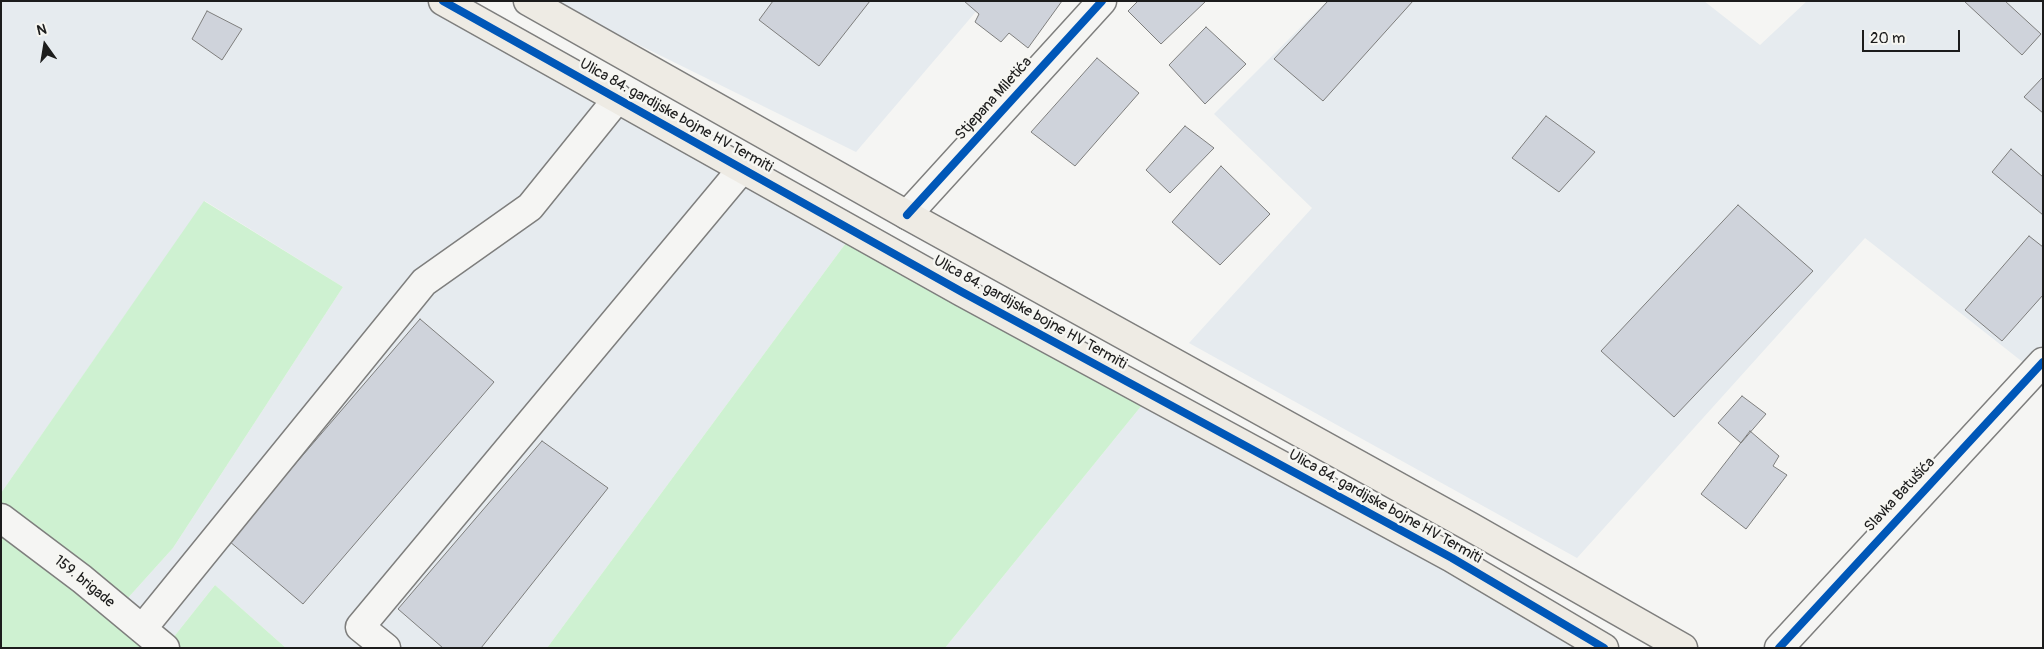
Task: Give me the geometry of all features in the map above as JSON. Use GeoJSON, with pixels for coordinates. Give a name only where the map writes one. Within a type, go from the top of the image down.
{"type":"FeatureCollection","features":[{"type":"Feature","properties":{"kind":"main road","name":"Ulica 84. gardijske bojne HV Termiti"},"geometry":{"type":"LineString","coordinates":[[443,1],[954,287],[1452,558],[1604,648]]}},
{"type":"Feature","properties":{"kind":"main road","name":"Ulica 84. gardijske bojne HV Termiti"},"geometry":{"type":"LineString","coordinates":[[528,1],[907,215],[1470,526],[1683,648]]}},
{"type":"Feature","properties":{"kind":"street","name":"Stjepana Miletića"},"geometry":{"type":"LineString","coordinates":[[907,215],[1102,1]]}},
{"type":"Feature","properties":{"kind":"street"},"geometry":{"type":"LineString","coordinates":[[142,629],[424,282],[530,207],[618,98]]}},
{"type":"Feature","properties":{"kind":"street"},"geometry":{"type":"LineString","coordinates":[[386,648],[360,627],[742,168]]}},
{"type":"Feature","properties":{"kind":"street","name":"Slavka Batušića"},"geometry":{"type":"LineString","coordinates":[[1779,648],[2043,362]]}},
{"type":"Feature","properties":{"kind":"street","name":"159. brigade"},"geometry":{"type":"LineString","coordinates":[[1,518],[82,579],[165,648]]}},
{"type":"Feature","properties":{"kind":"shaded area"},"geometry":{"type":"Polygon","coordinates":[[[1,1],[443,1],[854,232],[547,648],[286,648],[215,585],[165,648],[118,609],[173,548],[343,287],[205,201],[1,493],[1,1]]]}},
{"type":"Feature","properties":{"kind":"shaded area"},"geometry":{"type":"Polygon","coordinates":[[[550,1],[985,1],[856,152],[550,1]]]}},
{"type":"Feature","properties":{"kind":"shaded area"},"geometry":{"type":"Polygon","coordinates":[[[1327,1],[1704,1],[1760,45],[1807,1],[2043,1],[2043,378],[1865,238],[1577,558],[1189,343],[1312,208],[1214,114],[1327,1]]]}},
{"type":"Feature","properties":{"kind":"shaded area"},"geometry":{"type":"Polygon","coordinates":[[[1151,394],[1604,648],[945,648],[1151,394]]]}},
{"type":"Feature","properties":{"kind":"green space"},"geometry":{"type":"Polygon","coordinates":[[[204,201],[343,287],[173,548],[118,609],[165,648],[1,648],[1,493],[204,201]]]}},
{"type":"Feature","properties":{"kind":"green space"},"geometry":{"type":"Polygon","coordinates":[[[854,232],[1151,394],[945,648],[547,648],[854,232]]]}},
{"type":"Feature","properties":{"kind":"green space"},"geometry":{"type":"Polygon","coordinates":[[[215,585],[286,648],[165,648],[215,585]]]}},
{"type":"Feature","properties":{"kind":"building"},"geometry":{"type":"Polygon","coordinates":[[[773,1],[870,1],[819,66],[759,20],[773,1]]]}},
{"type":"Feature","properties":{"kind":"building"},"geometry":{"type":"Polygon","coordinates":[[[964,1],[1062,1],[1028,48],[1009,33],[1001,42],[975,22],[979,14],[964,1]]]}},
{"type":"Feature","properties":{"kind":"building"},"geometry":{"type":"Polygon","coordinates":[[[1138,1],[1206,1],[1161,44],[1128,11],[1138,1]]]}},
{"type":"Feature","properties":{"kind":"building"},"geometry":{"type":"Polygon","coordinates":[[[1328,1],[1413,1],[1323,101],[1274,59],[1328,1]]]}},
{"type":"Feature","properties":{"kind":"building"},"geometry":{"type":"Polygon","coordinates":[[[1964,1],[2005,1],[2041,34],[2022,55],[1964,1]]]}},
{"type":"Feature","properties":{"kind":"building"},"geometry":{"type":"Polygon","coordinates":[[[207,11],[242,29],[222,60],[192,39],[207,11]]]}},
{"type":"Feature","properties":{"kind":"building"},"geometry":{"type":"Polygon","coordinates":[[[1206,27],[1246,64],[1205,104],[1169,65],[1206,27]]]}},
{"type":"Feature","properties":{"kind":"building"},"geometry":{"type":"Polygon","coordinates":[[[1097,58],[1139,93],[1075,166],[1031,132],[1097,58]]]}},
{"type":"Feature","properties":{"kind":"building"},"geometry":{"type":"Polygon","coordinates":[[[2043,77],[2043,113],[2024,97],[2043,77]]]}},
{"type":"Feature","properties":{"kind":"building"},"geometry":{"type":"Polygon","coordinates":[[[1546,116],[1595,152],[1559,192],[1512,158],[1546,116]]]}},
{"type":"Feature","properties":{"kind":"building"},"geometry":{"type":"Polygon","coordinates":[[[1185,126],[1214,148],[1170,193],[1146,170],[1185,126]]]}},
{"type":"Feature","properties":{"kind":"building"},"geometry":{"type":"Polygon","coordinates":[[[2011,149],[2043,177],[2043,215],[1992,172],[2011,149]]]}},
{"type":"Feature","properties":{"kind":"building"},"geometry":{"type":"Polygon","coordinates":[[[1221,166],[1270,214],[1220,265],[1172,222],[1221,166]]]}},
{"type":"Feature","properties":{"kind":"building"},"geometry":{"type":"Polygon","coordinates":[[[1738,205],[1813,271],[1674,417],[1601,351],[1738,205]]]}},
{"type":"Feature","properties":{"kind":"building"},"geometry":{"type":"Polygon","coordinates":[[[2029,236],[2043,247],[2043,295],[2002,341],[1965,310],[2029,236]]]}},
{"type":"Feature","properties":{"kind":"building"},"geometry":{"type":"Polygon","coordinates":[[[420,319],[494,382],[303,604],[229,541],[420,319]]]}},
{"type":"Feature","properties":{"kind":"building"},"geometry":{"type":"Polygon","coordinates":[[[1742,396],[1766,414],[1741,443],[1718,423],[1742,396]]]}},
{"type":"Feature","properties":{"kind":"building"},"geometry":{"type":"Polygon","coordinates":[[[1750,431],[1779,456],[1773,466],[1787,475],[1746,529],[1701,494],[1750,431]]]}},
{"type":"Feature","properties":{"kind":"building"},"geometry":{"type":"Polygon","coordinates":[[[542,441],[608,488],[481,648],[443,648],[398,609],[542,441]]]}},
{"type":"Feature","properties":{"kind":"cycle path"},"geometry":{"type":"LineString","coordinates":[[443,1],[962,292],[1452,558],[1604,648]]}},
{"type":"Feature","properties":{"kind":"cycle path"},"geometry":{"type":"LineString","coordinates":[[907,215],[1102,1]]}},
{"type":"Feature","properties":{"kind":"cycle path"},"geometry":{"type":"LineString","coordinates":[[1779,648],[2043,362]]}}]}
